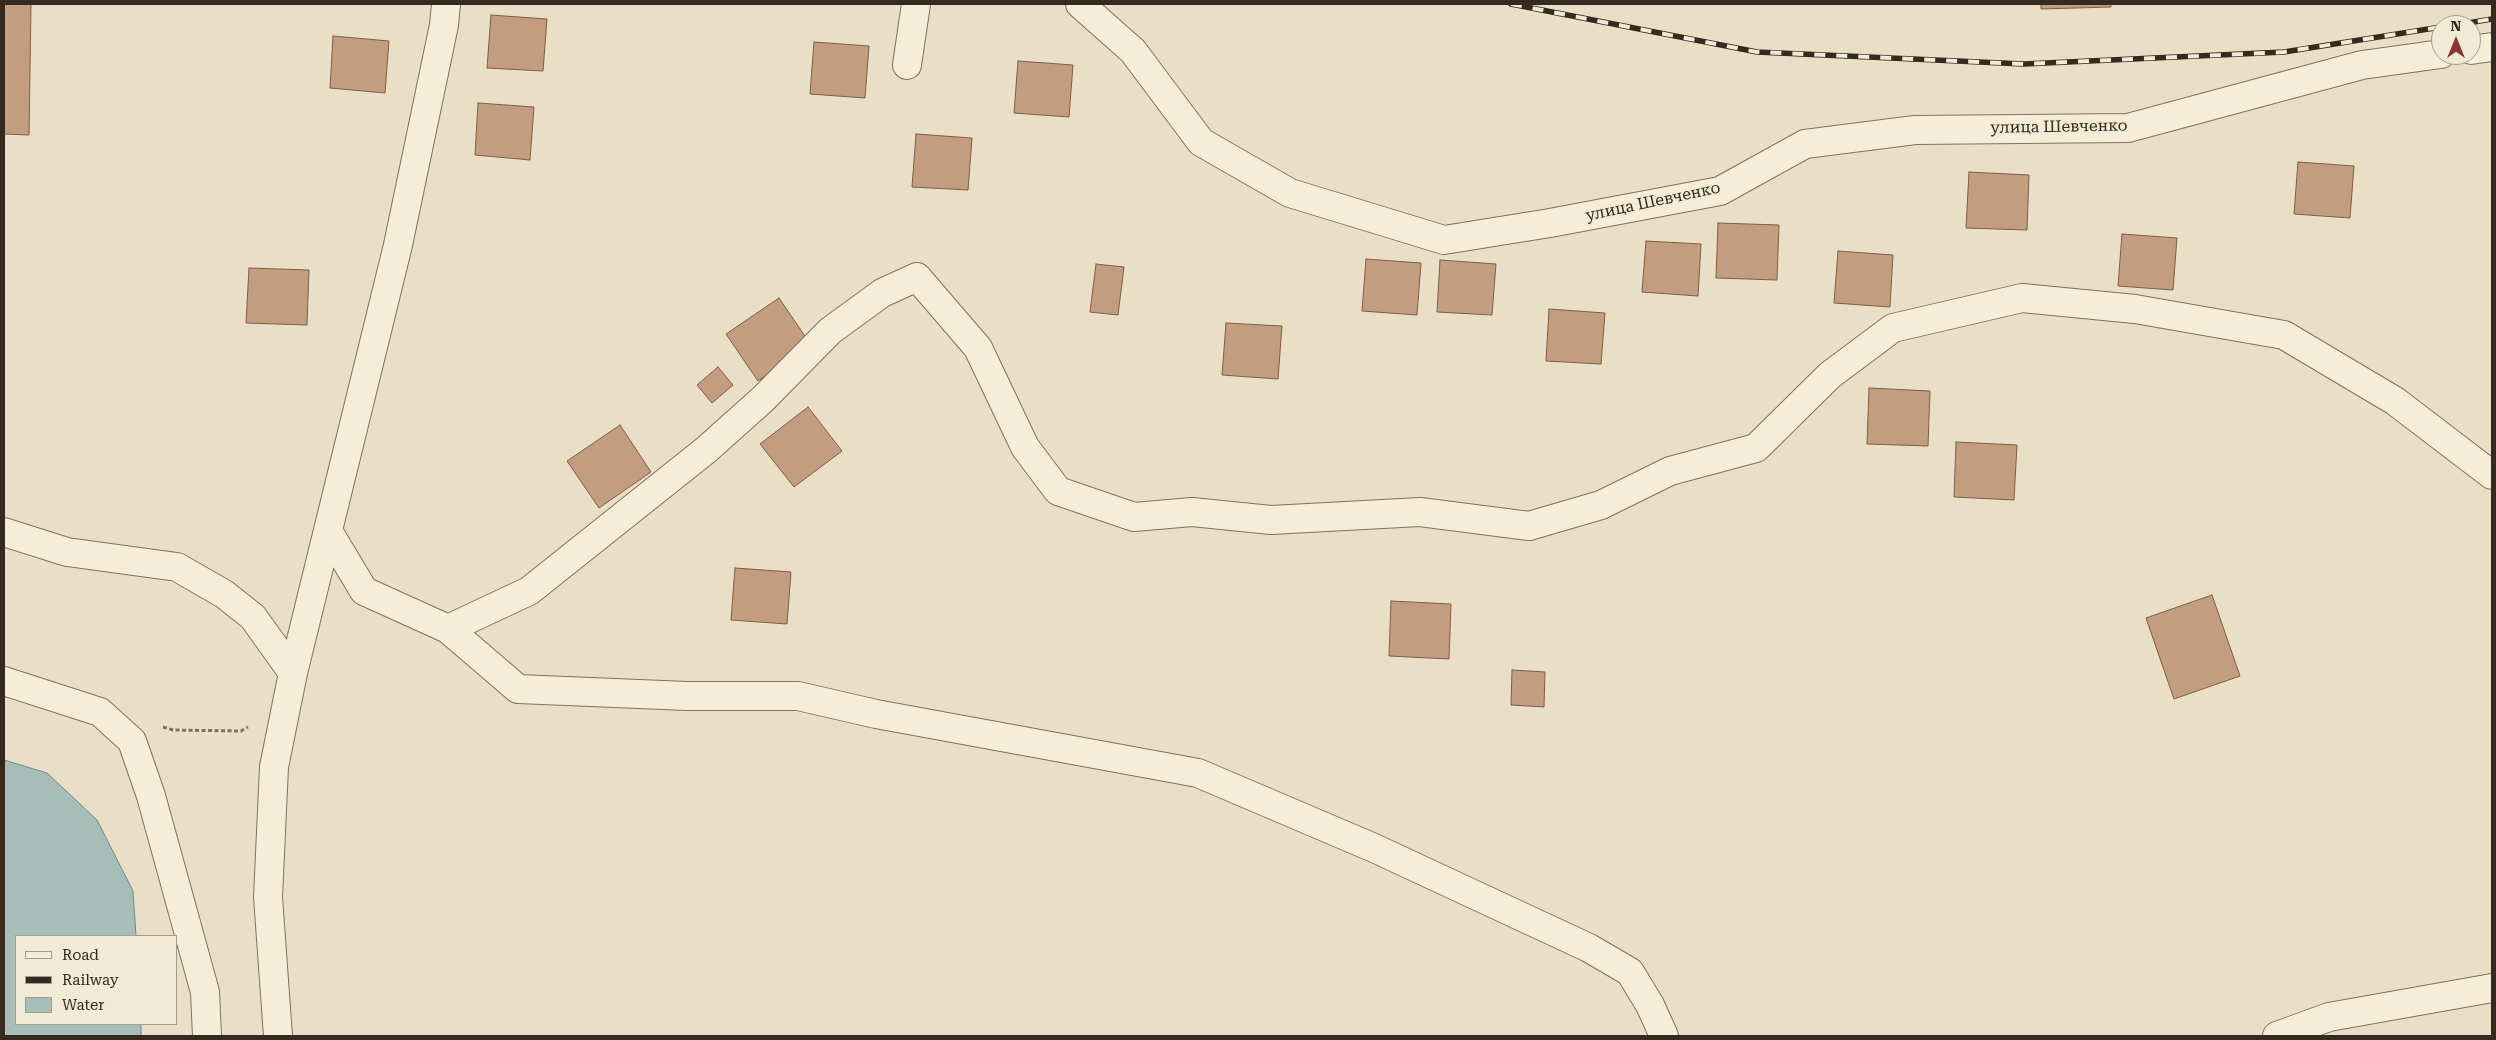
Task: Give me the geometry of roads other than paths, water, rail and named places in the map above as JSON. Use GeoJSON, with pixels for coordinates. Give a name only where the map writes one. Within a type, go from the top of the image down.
{"type":"FeatureCollection","features":[{"type":"Feature","properties":{"kind":"street"},"geometry":{"type":"LineString","coordinates":[[278,1036],[268,897],[274,767],[291,685],[398,245],[444,25],[446,4]]}},
{"type":"Feature","properties":{"kind":"street"},"geometry":{"type":"LineString","coordinates":[[907,64],[916,4]]}},
{"type":"Feature","properties":{"kind":"street","name":"улица Шевченко"},"geometry":{"type":"LineString","coordinates":[[1080,4],[1133,51],[1201,142],[1290,193],[1444,240],[1550,223],[1720,191],[1805,144],[1915,130],[2128,128],[2362,65],[2431,55]]}},
{"type":"Feature","properties":{"kind":"street"},"geometry":{"type":"LineString","coordinates":[[448,629],[529,591],[706,450],[763,399],[830,331],[882,293],[918,277],[978,348],[1025,447],[1058,491],[1134,517],[1192,512],[1271,520],[1420,512],[1529,526],[1600,506],[1670,471],[1756,448],[1830,375],[1893,328],[2022,298],[2135,309],[2284,335],[2395,401],[2492,475]]}},
{"type":"Feature","properties":{"kind":"street"},"geometry":{"type":"LineString","coordinates":[[328,531],[364,591],[448,629],[518,690],[687,696],[798,696],[876,714],[1198,774],[1374,848],[1597,953],[1630,972],[1650,1005],[1664,1036]]}},
{"type":"Feature","properties":{"kind":"street"},"geometry":{"type":"LineString","coordinates":[[4,532],[67,552],[177,567],[224,594],[253,617],[291,685]]}},
{"type":"Feature","properties":{"kind":"street"},"geometry":{"type":"LineString","coordinates":[[4,681],[100,712],[132,741],[151,796],[205,992],[207,1036]]}},
{"type":"Feature","properties":{"kind":"street"},"geometry":{"type":"LineString","coordinates":[[2277,1036],[2334,1027],[2492,988]]}},
{"type":"Feature","properties":{"kind":"water"},"geometry":{"type":"Polygon","coordinates":[[[4,760],[47,773],[97,820],[133,891],[136,935],[15,935],[15,1025],[141,1025],[141,1036],[4,1036],[4,760]]]}},
{"type":"Feature","properties":{"kind":"railway"},"geometry":{"type":"LineString","coordinates":[[1511,4],[1757,52],[2024,64],[2284,52],[2431,29]]}},
{"type":"Feature","properties":{"kind":"railway"},"geometry":{"type":"LineString","coordinates":[[2481,21],[2492,19]]}}]}
